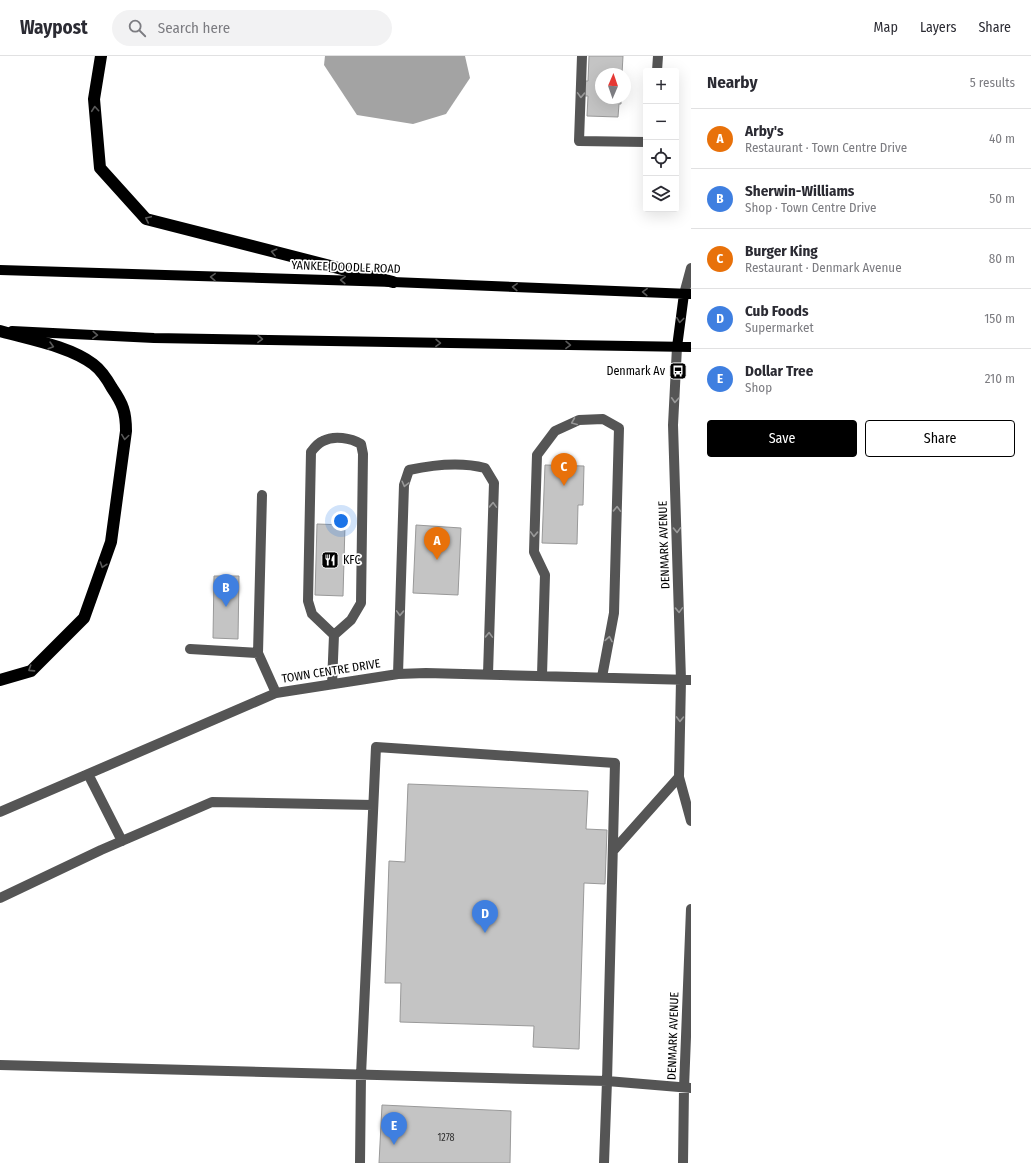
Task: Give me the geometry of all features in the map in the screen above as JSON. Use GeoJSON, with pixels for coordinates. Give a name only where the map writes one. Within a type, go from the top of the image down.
{"type":"FeatureCollection","features":[{"type":"Feature","properties":{"kind":"highway"},"geometry":{"type":"LineString","coordinates":[[101,56],[94,99],[100,168],[146,219],[393,282]]}},
{"type":"Feature","properties":{"kind":"highway"},"geometry":{"type":"LineString","coordinates":[[0,331],[67,350],[93,364],[105,377],[118,397],[126,414],[126,431],[111,542],[84,618],[31,671],[0,680]]}},
{"type":"Feature","properties":{"kind":"main road","name":"YANKEE DOODLE ROAD"},"geometry":{"type":"LineString","coordinates":[[0,270],[393,282],[687,294]]}},
{"type":"Feature","properties":{"kind":"main road","name":"DENMARK AVENUE"},"geometry":{"type":"LineString","coordinates":[[677,347],[687,294]]}},
{"type":"Feature","properties":{"kind":"main road"},"geometry":{"type":"LineString","coordinates":[[0,331],[162,338],[691,348]]}},
{"type":"Feature","properties":{"kind":"street"},"geometry":{"type":"LineString","coordinates":[[582,56],[579,141],[643,142]]}},
{"type":"Feature","properties":{"kind":"street"},"geometry":{"type":"LineString","coordinates":[[657,68],[658,56]]}},
{"type":"Feature","properties":{"kind":"street","name":"DENMARK AVENUE"},"geometry":{"type":"LineString","coordinates":[[687,294],[691,268]]}},
{"type":"Feature","properties":{"kind":"street","name":"DENMARK AVENUE"},"geometry":{"type":"LineString","coordinates":[[677,347],[673,425],[686,680],[679,776],[691,821]]}},
{"type":"Feature","properties":{"kind":"street"},"geometry":{"type":"LineString","coordinates":[[542,676],[545,575],[534,552],[537,455],[555,431],[579,420],[603,419],[619,428],[614,613],[602,677]]}},
{"type":"Feature","properties":{"kind":"street"},"geometry":{"type":"LineString","coordinates":[[332,684],[334,635],[351,620],[361,603],[363,454],[361,444],[353,439],[331,438],[322,441],[311,452],[308,601],[312,614],[334,635]]}},
{"type":"Feature","properties":{"kind":"street"},"geometry":{"type":"LineString","coordinates":[[398,674],[404,485],[409,470],[428,466],[475,466],[485,468],[494,483],[488,674]]}},
{"type":"Feature","properties":{"kind":"street"},"geometry":{"type":"LineString","coordinates":[[262,495],[258,653],[276,693]]}},
{"type":"Feature","properties":{"kind":"street"},"geometry":{"type":"LineString","coordinates":[[190,649],[258,653]]}},
{"type":"Feature","properties":{"kind":"street","name":"TOWN CENTRE DRIVE"},"geometry":{"type":"LineString","coordinates":[[0,812],[276,693],[398,674],[426,673],[686,680]]}},
{"type":"Feature","properties":{"kind":"street"},"geometry":{"type":"LineString","coordinates":[[360,1163],[361,1075],[376,746],[615,763],[607,1082],[603,1162]]}},
{"type":"Feature","properties":{"kind":"street"},"geometry":{"type":"LineString","coordinates":[[88,774],[122,841]]}},
{"type":"Feature","properties":{"kind":"street"},"geometry":{"type":"LineString","coordinates":[[613,851],[679,776]]}},
{"type":"Feature","properties":{"kind":"street"},"geometry":{"type":"LineString","coordinates":[[0,898],[122,841],[212,802],[374,805]]}},
{"type":"Feature","properties":{"kind":"street","name":"DENMARK AVENUE"},"geometry":{"type":"LineString","coordinates":[[683,1163],[688,1088],[691,909]]}},
{"type":"Feature","properties":{"kind":"street"},"geometry":{"type":"LineString","coordinates":[[0,1065],[607,1082],[688,1088]]}},
{"type":"Feature","properties":{"kind":"shaded area"},"geometry":{"type":"Polygon","coordinates":[[[325,56],[465,56],[470,78],[446,114],[413,124],[357,115],[324,65],[325,56]]]}},
{"type":"Feature","properties":{"kind":"building"},"geometry":{"type":"Polygon","coordinates":[[[589,56],[623,56],[622,68],[595,68],[595,104],[619,104],[618,117],[587,116],[588,96],[583,96],[584,81],[588,81],[589,56]]]}},
{"type":"Feature","properties":{"kind":"building"},"geometry":{"type":"Polygon","coordinates":[[[545,465],[584,466],[583,505],[578,505],[577,544],[542,543],[545,465]]]}},
{"type":"Feature","properties":{"kind":"building","name":"KFC"},"geometry":{"type":"Polygon","coordinates":[[[317,524],[345,525],[343,596],[315,595],[317,524]]]}},
{"type":"Feature","properties":{"kind":"building"},"geometry":{"type":"Polygon","coordinates":[[[416,525],[461,528],[458,595],[413,593],[416,525]]]}},
{"type":"Feature","properties":{"kind":"building"},"geometry":{"type":"Polygon","coordinates":[[[214,576],[239,576],[238,639],[213,638],[214,576]]]}},
{"type":"Feature","properties":{"kind":"building"},"geometry":{"type":"Polygon","coordinates":[[[408,784],[588,791],[586,829],[607,830],[605,884],[584,883],[579,1049],[533,1047],[534,1026],[400,1022],[401,983],[385,983],[389,861],[405,862],[408,784]]]}},
{"type":"Feature","properties":{"kind":"building"},"geometry":{"type":"Polygon","coordinates":[[[382,1105],[511,1111],[510,1163],[379,1163],[382,1105]]]}},
{"type":"Feature","properties":{"kind":"place","name":"Denmark Av"},"geometry":{"type":"Point","coordinates":[678,371]}},
{"type":"Feature","properties":{"kind":"place","name":"Burger King"},"geometry":{"type":"Point","coordinates":[564,486]}},
{"type":"Feature","properties":{"kind":"place","name":"KFC"},"geometry":{"type":"Point","coordinates":[330,560]}},
{"type":"Feature","properties":{"kind":"place","name":"Arby's"},"geometry":{"type":"Point","coordinates":[437,560]}},
{"type":"Feature","properties":{"kind":"place","name":"Sherwin-Williams"},"geometry":{"type":"Point","coordinates":[226,607]}},
{"type":"Feature","properties":{"kind":"place","name":"Cub Foods"},"geometry":{"type":"Point","coordinates":[485,933]}},
{"type":"Feature","properties":{"kind":"place","name":"Dollar Tree"},"geometry":{"type":"Point","coordinates":[394,1145]}}]}
